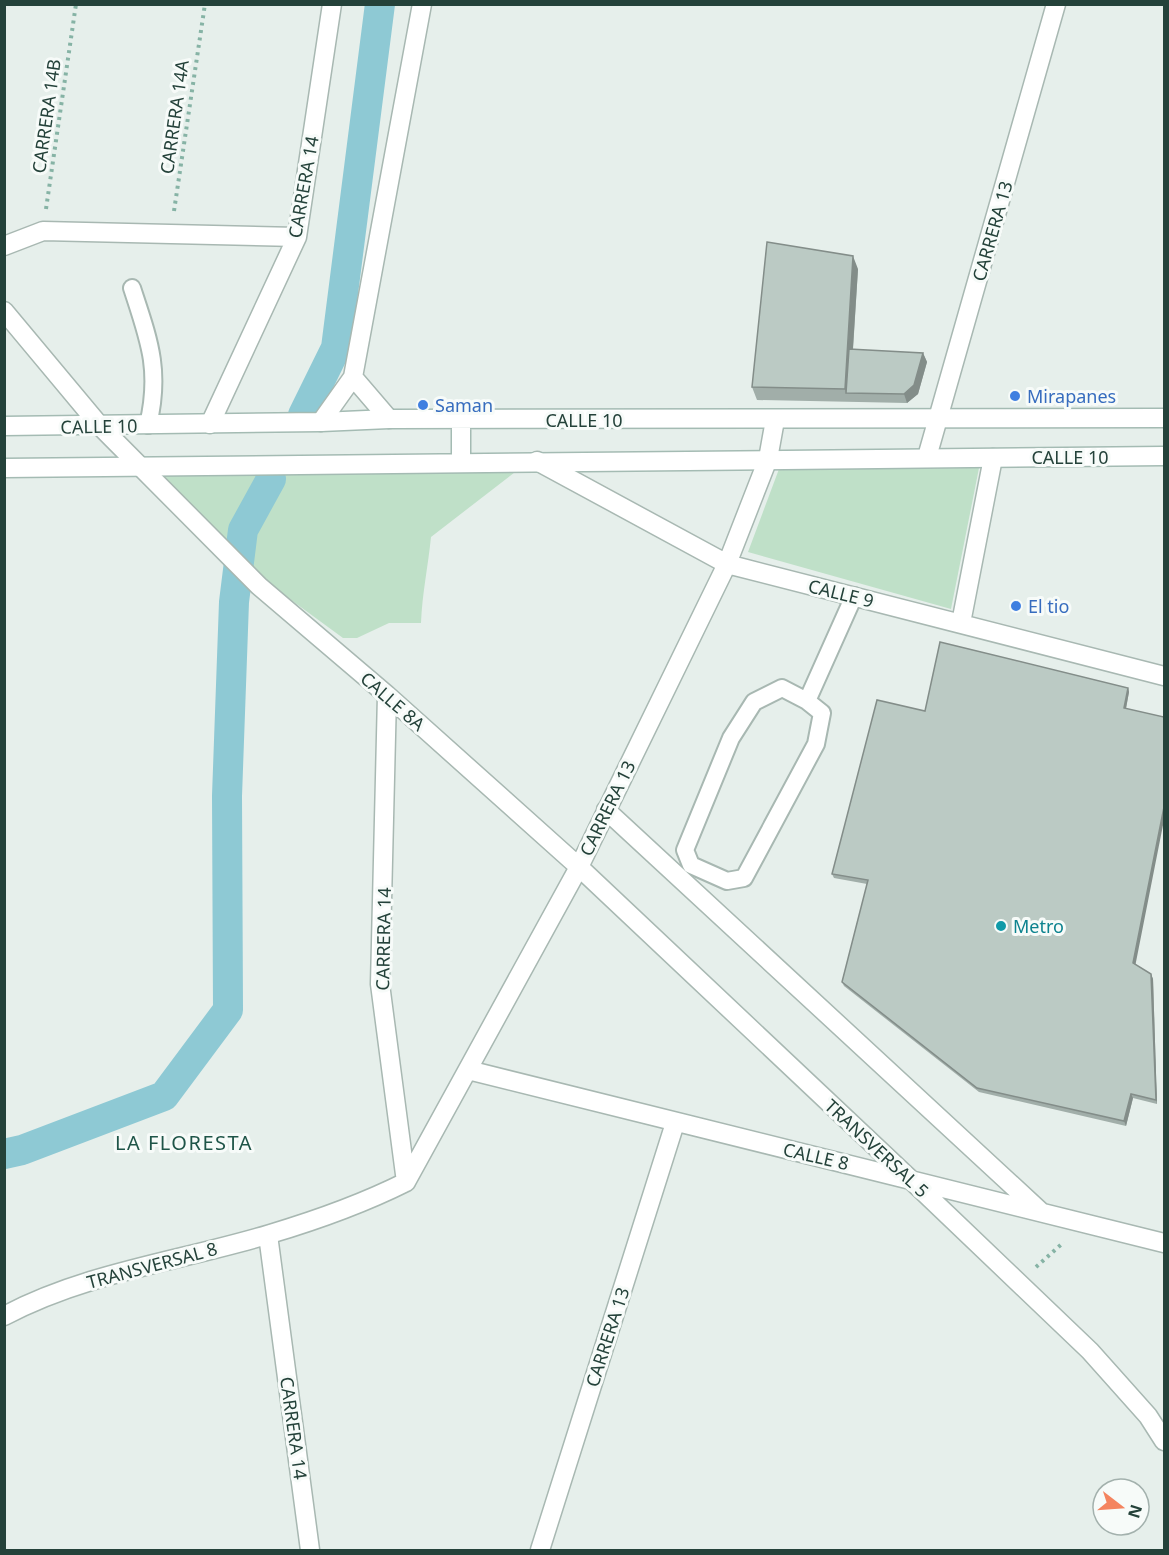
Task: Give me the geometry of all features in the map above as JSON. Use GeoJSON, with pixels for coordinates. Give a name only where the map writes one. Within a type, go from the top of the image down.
{"type":"FeatureCollection","features":[{"type":"Feature","properties":{"kind":"street","name":"CARRERA 14"},"geometry":{"type":"LineString","coordinates":[[210,424],[297,237],[332,4]]}},
{"type":"Feature","properties":{"kind":"street"},"geometry":{"type":"LineString","coordinates":[[321,422],[353,377],[422,4]]}},
{"type":"Feature","properties":{"kind":"street","name":"CARRERA 13"},"geometry":{"type":"LineString","coordinates":[[927,457],[1056,4]]}},
{"type":"Feature","properties":{"kind":"street"},"geometry":{"type":"LineString","coordinates":[[4,246],[43,231],[297,237]]}},
{"type":"Feature","properties":{"kind":"street"},"geometry":{"type":"LineString","coordinates":[[4,311],[100,426],[140,467]]}},
{"type":"Feature","properties":{"kind":"street"},"geometry":{"type":"LineString","coordinates":[[353,377],[389,419]]}},
{"type":"Feature","properties":{"kind":"street","name":"CALLE 10"},"geometry":{"type":"LineString","coordinates":[[4,426],[389,419],[461,421],[1164,418]]}},
{"type":"Feature","properties":{"kind":"street","name":"CARRERA 13"},"geometry":{"type":"LineString","coordinates":[[406,1182],[579,867],[727,564],[768,459],[775,420]]}},
{"type":"Feature","properties":{"kind":"street"},"geometry":{"type":"LineString","coordinates":[[461,421],[461,463]]}},
{"type":"Feature","properties":{"kind":"street","name":"CALLE 10"},"geometry":{"type":"LineString","coordinates":[[4,468],[1164,456]]}},
{"type":"Feature","properties":{"kind":"street"},"geometry":{"type":"LineString","coordinates":[[961,624],[993,458]]}},
{"type":"Feature","properties":{"kind":"street","name":"CALLE 9"},"geometry":{"type":"LineString","coordinates":[[537,461],[727,564],[1164,676]]}},
{"type":"Feature","properties":{"kind":"street","name":"CALLE 8A"},"geometry":{"type":"LineString","coordinates":[[140,467],[260,586],[387,695],[579,867]]}},
{"type":"Feature","properties":{"kind":"street","name":"CARRERA 14"},"geometry":{"type":"LineString","coordinates":[[387,695],[380,984],[406,1182]]}},
{"type":"Feature","properties":{"kind":"street"},"geometry":{"type":"LineString","coordinates":[[606,810],[1041,1212]]}},
{"type":"Feature","properties":{"kind":"street","name":"TRANSVERSAL 5"},"geometry":{"type":"LineString","coordinates":[[579,867],[1090,1351],[1148,1416],[1164,1441]]}},
{"type":"Feature","properties":{"kind":"street","name":"CALLE 8"},"geometry":{"type":"LineString","coordinates":[[468,1070],[1164,1243]]}},
{"type":"Feature","properties":{"kind":"street","name":"CARRERA 13"},"geometry":{"type":"LineString","coordinates":[[540,1551],[675,1123]]}},
{"type":"Feature","properties":{"kind":"street","name":"TRANSVERSAL 8"},"geometry":{"type":"LineString","coordinates":[[4,1316],[106,1275],[268,1235],[358,1206],[406,1182]]}},
{"type":"Feature","properties":{"kind":"street","name":"CARRERA 14"},"geometry":{"type":"LineString","coordinates":[[268,1235],[310,1551]]}},
{"type":"Feature","properties":{"kind":"lane"},"geometry":{"type":"LineString","coordinates":[[132,288],[152,351],[155,395],[148,425]]}},
{"type":"Feature","properties":{"kind":"lane"},"geometry":{"type":"LineString","coordinates":[[807,701],[854,596]]}},
{"type":"Feature","properties":{"kind":"lane"},"geometry":{"type":"LineString","coordinates":[[782,688],[807,701],[822,713],[816,744],[744,878],[727,881],[691,865],[685,850],[699,812],[731,738],[754,702],[782,688]]}},
{"type":"Feature","properties":{"kind":"path","name":"CARRERA 14B"},"geometry":{"type":"LineString","coordinates":[[43,231],[76,4]]}},
{"type":"Feature","properties":{"kind":"path","name":"CARRERA 14A"},"geometry":{"type":"LineString","coordinates":[[171,233],[205,4]]}},
{"type":"Feature","properties":{"kind":"path"},"geometry":{"type":"LineString","coordinates":[[1030,1294],[1037,1265],[1087,1224]]}},
{"type":"Feature","properties":{"kind":"green space"},"geometry":{"type":"Polygon","coordinates":[[[979,468],[951,609],[748,552],[779,469],[979,468]]]}},
{"type":"Feature","properties":{"kind":"green space"},"geometry":{"type":"Polygon","coordinates":[[[519,469],[431,537],[421,623],[389,623],[357,638],[343,638],[272,586],[157,474],[519,469]]]}},
{"type":"Feature","properties":{"kind":"building"},"geometry":{"type":"Polygon","coordinates":[[[767,242],[853,256],[845,389],[752,387],[767,242]]]}},
{"type":"Feature","properties":{"kind":"building"},"geometry":{"type":"Polygon","coordinates":[[[849,349],[923,353],[914,385],[904,394],[846,393],[849,349]]]}},
{"type":"Feature","properties":{"kind":"building","name":"Metro"},"geometry":{"type":"Polygon","coordinates":[[[940,642],[1128,688],[1124,708],[1164,717],[1164,807],[1133,963],[1151,974],[1156,1100],[1131,1094],[1124,1121],[977,1088],[842,982],[868,880],[832,874],[877,700],[925,711],[940,642]]]}},
{"type":"Feature","properties":{"kind":"waterway"},"geometry":{"type":"LineString","coordinates":[[303,415],[336,348],[380,4]]}},
{"type":"Feature","properties":{"kind":"waterway"},"geometry":{"type":"LineString","coordinates":[[4,1154],[22,1150],[164,1096],[228,1010],[227,796],[234,602],[243,530],[271,479]]}},
{"type":"Feature","properties":{"kind":"place","name":"Mirapanes"},"geometry":{"type":"Point","coordinates":[1015,396]}},
{"type":"Feature","properties":{"kind":"place","name":"Saman"},"geometry":{"type":"Point","coordinates":[423,405]}},
{"type":"Feature","properties":{"kind":"place","name":"El tio"},"geometry":{"type":"Point","coordinates":[1016,606]}},
{"type":"Feature","properties":{"kind":"place","name":"Metro"},"geometry":{"type":"Point","coordinates":[1001,926]}},
{"type":"Feature","properties":{"kind":"district","name":"LA FLORESTA"},"geometry":{"type":"Point","coordinates":[184,1142]}}]}
